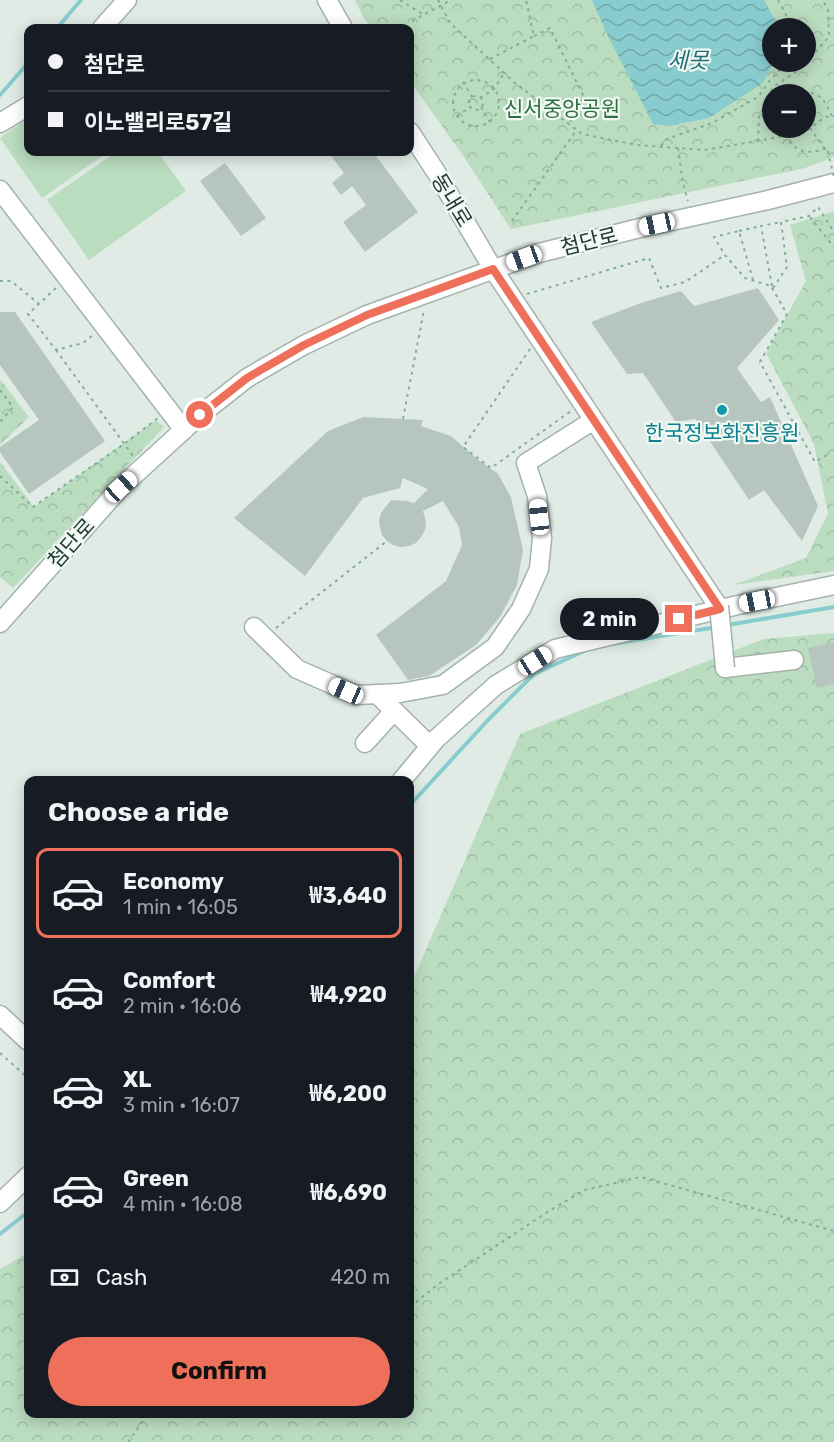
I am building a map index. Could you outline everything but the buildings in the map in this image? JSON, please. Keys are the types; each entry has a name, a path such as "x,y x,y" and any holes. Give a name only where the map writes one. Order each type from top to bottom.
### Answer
{"street":[{"path":"106,24 127,0"},
{"path":"327,0 341,24"},
{"path":"0,123 24,108"},
{"name":"동내로","path":"414,138 493,269 720,608"},
{"name":"첨단로","path":"4,612 121,487 183,430 247,378 295,351 367,315 539,253 834,183"},
{"path":"0,190 183,430"},
{"path":"259,632 297,669 356,695 400,693 442,685 495,647 521,609 539,569 542,538 537,496 526,464 594,420"},
{"path":"405,776 436,739 496,685 555,649 720,608 834,585"},
{"path":"720,608 724,668 794,660"},
{"path":"377,694 430,746"},
{"path":"364,743 394,711"},
{"path":"0,1015 24,1037"},
{"path":"0,1203 24,1180"}],"path":[{"path":"400,0 424,15"},
{"path":"438,0 450,23 515,83 582,134 637,145 704,150 773,138"},
{"path":"412,21 451,0"},
{"path":"526,0 534,36"},
{"path":"778,0 788,18"},
{"path":"758,141 759,117 773,87 800,70 829,37 828,11 823,0"},
{"path":"489,59 550,28 584,97 569,124"},
{"path":"661,146 667,139 712,123 758,97 778,72"},
{"path":"480,98 494,89 504,73"},
{"path":"473,80 489,84 494,89 499,103 495,117 483,125 469,125 462,122 454,109 453,101 460,87 473,80"},
{"path":"463,82 472,97 471,107"},
{"path":"816,94 825,101 833,116 825,117 816,124"},
{"path":"472,97 476,96 483,101 481,107 490,122"},
{"path":"457,116 471,107"},
{"path":"471,107 477,109 481,107"},
{"path":"512,221 577,130"},
{"path":"816,136 825,149 827,148 834,177"},
{"path":"786,138 798,150 816,152 825,149"},
{"path":"678,148 683,183 693,216"},
{"path":"773,289 771,286 745,278 725,255 714,237 809,216 818,207 834,232"},
{"path":"809,216 834,247"},
{"path":"773,289 787,267 781,222 784,221"},
{"path":"761,226 773,289 787,314 760,362 815,462 827,455"},
{"path":"739,231 753,280"},
{"path":"513,298 649,258 661,288 685,282 725,255"},
{"path":"67,278 28,314 142,468"},
{"path":"0,281 11,280 39,304"},
{"path":"403,419 427,293"},
{"path":"56,350 83,343 104,327"},
{"path":"538,337 463,447 491,468 582,402"},
{"path":"0,390 13,407 0,422"},
{"path":"0,476 33,507 124,444 161,415"},
{"path":"259,632 387,541"},
{"path":"0,1053 24,1074"},
{"path":"414,1304 437,1285 585,1190 641,1177 834,1231"},
{"path":"128,1442 145,1418"}],"green space":[{"name":"신서중앙공원","path":"355,0 834,0 834,157 805,168 511,229 414,87 414,24 368,24"},
{"path":"24,121 24,156 102,156 42,198 0,138"},
{"path":"110,156 161,156 186,191 89,260 47,200"},
{"path":"834,211 834,571 733,585 806,558 828,513 814,444 766,353 806,281 790,225"},
{"path":"0,379 29,417 0,445"},
{"path":"156,420 164,427 13,588 0,577 0,462 34,507"},
{"path":"834,633 834,1442 0,1442 0,1269 24,1255 24,1418 414,1418 414,977 520,734 764,639"}],"water":[{"name":"세못","path":"592,0 764,0 774,18 762,18 762,72 769,72 763,83 709,118 668,126 653,124"}],"waterway":[{"path":"60,24 81,0"},
{"path":"0,95 24,68"},
{"path":"727,625 834,607"},
{"path":"612,644 717,627"},
{"path":"414,801 534,674 584,651"},
{"path":"0,1234 24,1215"}],"place":[{"name":"한국정보화진흥원","path":"722,410"}],"route":[{"path":"200,415 247,378 304,345 367,315 493,269 720,609 679,619"}]}
